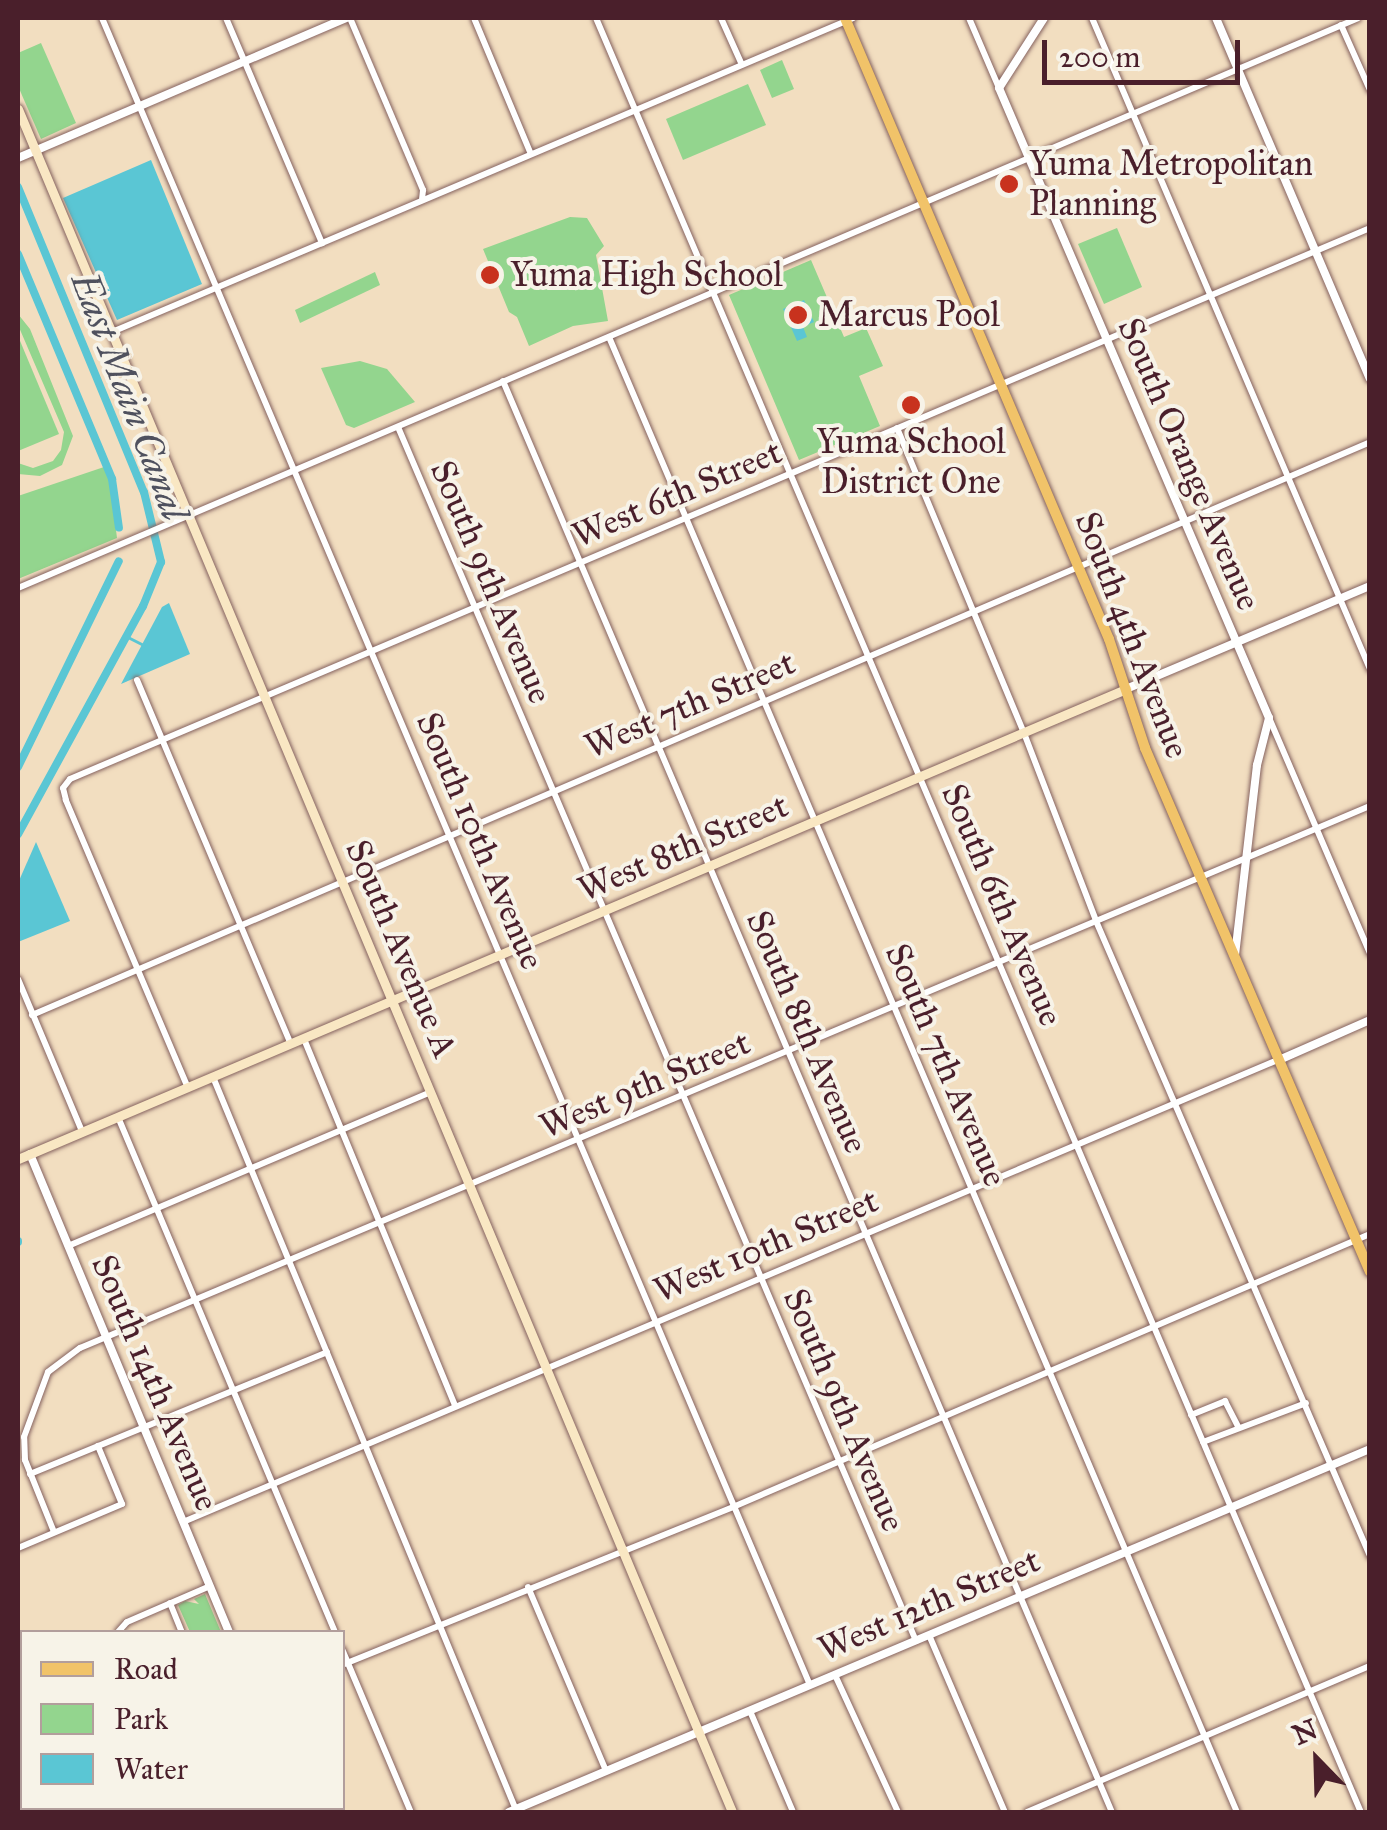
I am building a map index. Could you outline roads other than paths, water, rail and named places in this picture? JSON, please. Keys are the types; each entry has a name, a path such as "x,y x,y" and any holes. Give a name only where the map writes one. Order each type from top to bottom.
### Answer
{"main road":[{"name":"South 4th Avenue","path":"848,18 1078,566 1145,748 1370,1272"},
{"name":"South Avenue A","path":"18,109 732,1812"},
{"name":"West 8th Street","path":"18,1160 1126,689"}],"street":[{"name":"South 10th Avenue","path":"102,18 810,1686"},
{"path":"226,18 322,243"},
{"path":"18,158 349,18 424,190 422,200"},
{"path":"474,18 531,154"},
{"name":"South 6th Avenue","path":"596,18 1361,1812"},
{"path":"722,18 742,65"},
{"path":"112,332 848,18"},
{"path":"968,18 999,88"},
{"path":"999,88 1044,18"},
{"path":"1092,18 1370,669"},
{"path":"1216,18 1370,379"},
{"path":"18,588 1358,18"},
{"path":"1341,25 1370,90"},
{"name":"South Orange Avenue","path":"999,88 1269,718"},
{"name":"West 6th Street","path":"136,968 63,788 70,779 1370,228"},
{"name":"South 7th Avenue","path":"610,337 1237,1812"},
{"name":"South 8th Avenue","path":"504,381 1112,1812"},
{"name":"South 9th Avenue","path":"398,426 916,1641"},
{"path":"897,428 1024,733 1096,922 1370,1556"},
{"name":"West 7th Street","path":"32,1014 1370,442"},
{"name":"West 8th Street","path":"1126,689 1370,586"},
{"path":"137,680 291,1044"},
{"path":"1269,718 1370,953"},
{"path":"1235,954 1257,765 1269,718"},
{"name":"West 9th Street","path":"30,1474 24,1437 40,1388 53,1367 106,1336 1370,806"},
{"path":"136,968 188,1088"},
{"path":"18,980 82,1132"},
{"name":"West 10th Street","path":"183,1522 1370,1020"},
{"path":"304,1039 456,1406"},
{"path":"213,1078 513,1811"},
{"path":"68,1246 431,1092"},
{"path":"118,1117 335,1630"},
{"name":"South 14th Avenue","path":"30,1154 228,1630"},
{"path":"411,1812 345,1664 734,1506 1370,1234"},
{"path":"54,1532 30,1474 327,1352"},
{"path":"1192,1415 1225,1402 1238,1426"},
{"path":"1203,1442 1306,1403"},
{"path":"18,1548 122,1504 98,1446"},
{"name":"West 12th Street","path":"513,1811 1370,1449"},
{"path":"120,1630 127,1622 210,1586"},
{"path":"528,1587 606,1772"},
{"path":"170,1603 181,1630"},
{"path":"929,1635 1005,1812"},
{"path":"1027,1812 1370,1666"},
{"path":"836,1675 898,1812"},
{"path":"750,1711 793,1812"}],"water":[{"path":"151,160 202,284 117,320 63,198"},
{"name":"Marcus Pool","path":"804,300 814,322 803,327 807,337 797,341 783,309"},
{"path":"169,603 190,654 121,684 162,607"},
{"path":"36,842 70,921 18,942 18,883"}],"waterway":[{"name":"East Main Canal","path":"18,187 144,492 161,562 143,606 18,834"},
{"path":"18,254 112,479 119,528"},
{"path":"18,767 119,561"},
{"path":"126,636 144,645"}],"place":[{"name":"Yuma Metropolitan Planning","path":"1009,184"},
{"name":"Yuma High School","path":"490,275"},
{"name":"Marcus Pool","path":"798,315"},
{"name":"Yuma School District One","path":"911,405"}]}
